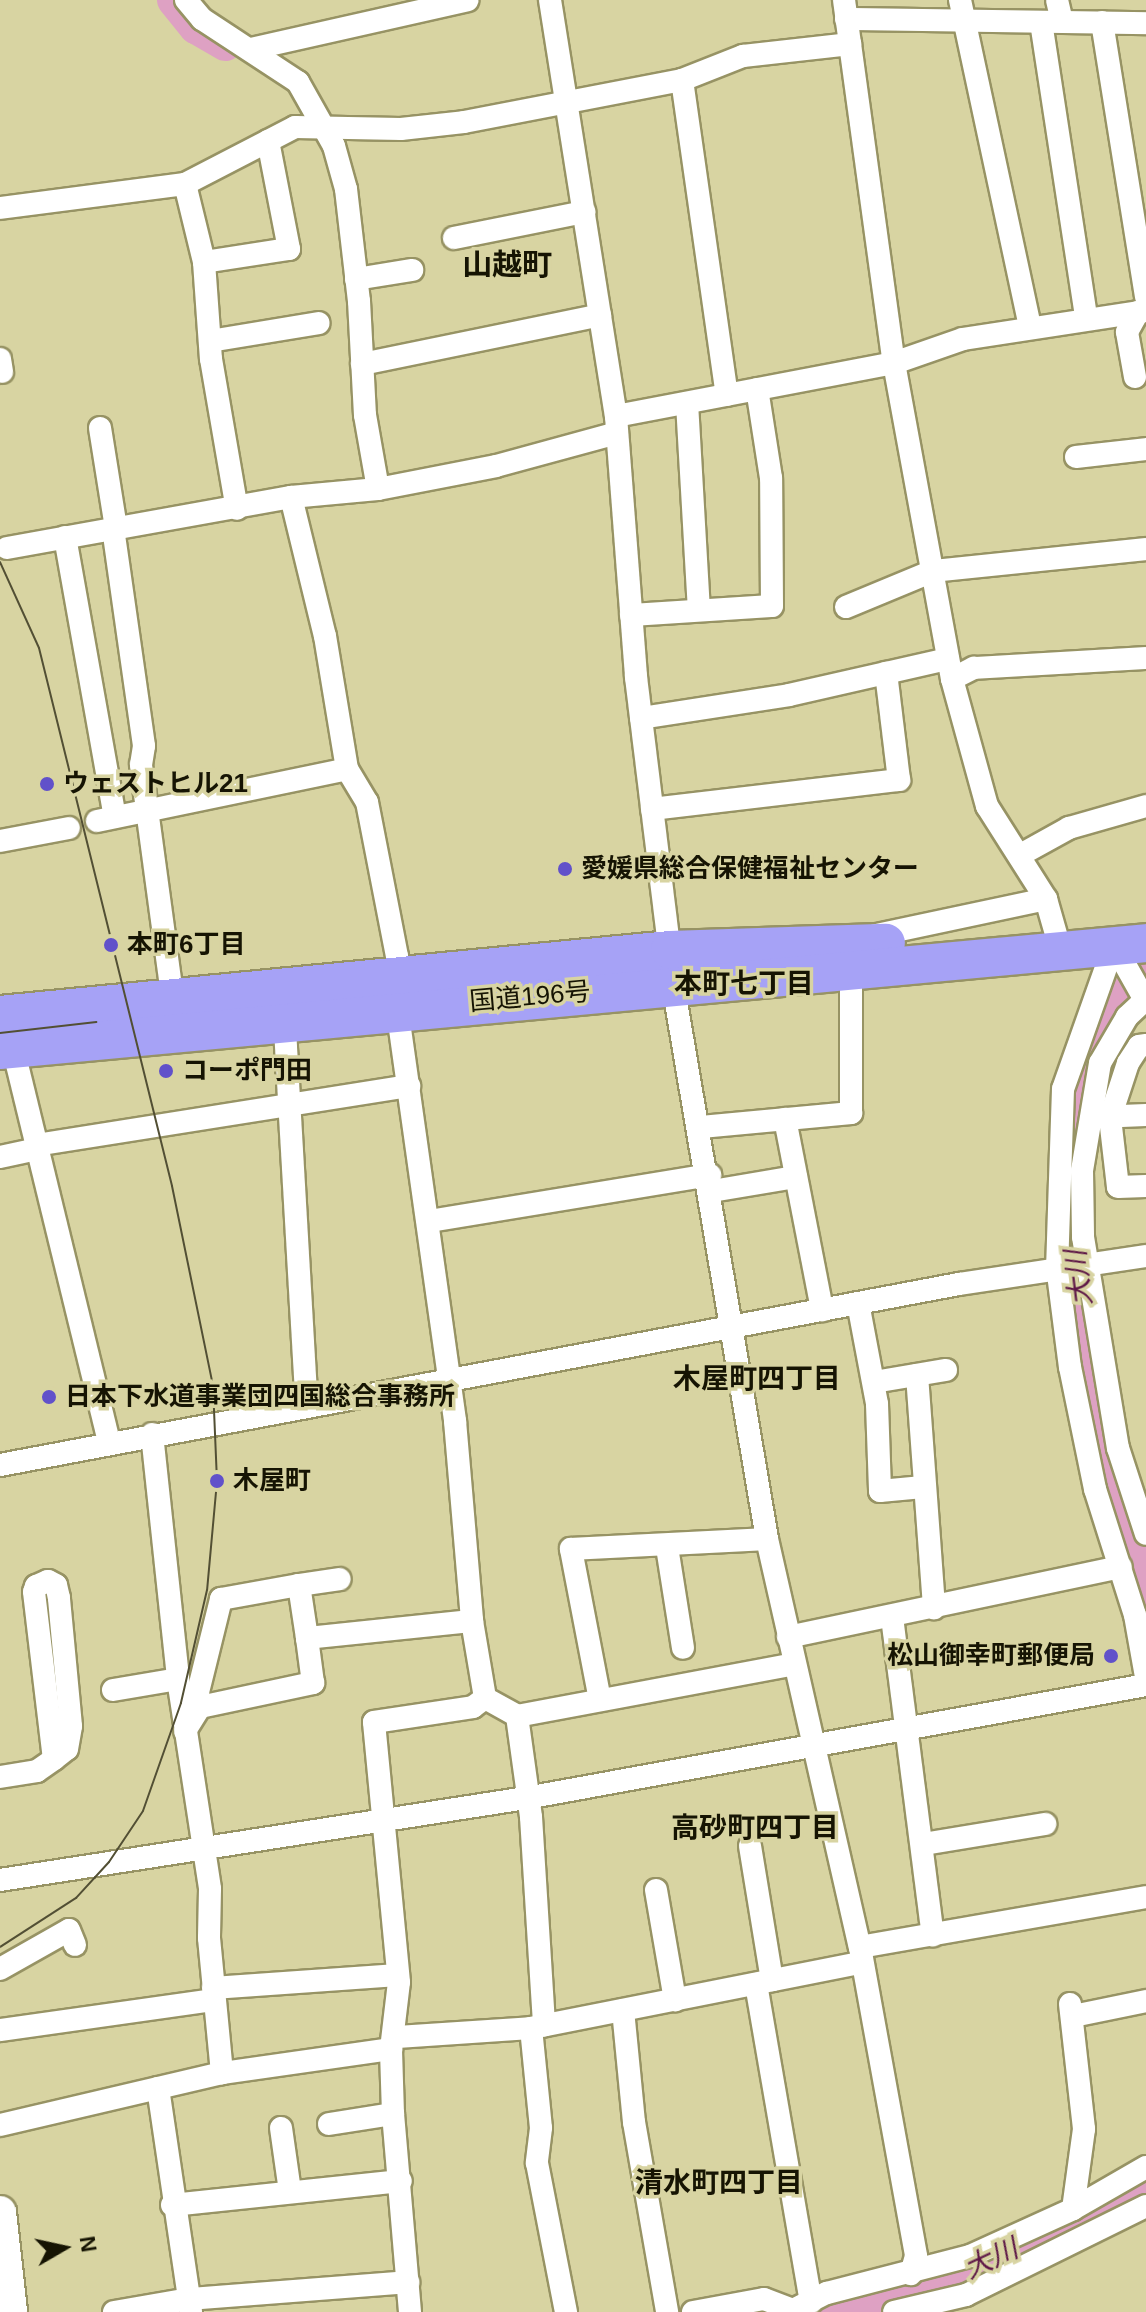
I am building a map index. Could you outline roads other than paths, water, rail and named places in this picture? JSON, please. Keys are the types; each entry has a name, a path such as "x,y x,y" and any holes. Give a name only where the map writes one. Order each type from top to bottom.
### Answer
{"highway":[{"name":"国道196号","path":"4,1038 283,1003 849,954 1060,948 1137,976"},
{"name":"国道196号","path":"4,1038 172,995 283,1003"}],"main road":[{"path":"0,2212 11,2312"}],"street":[{"path":"186,0 193,11 298,82 341,166 378,489"},
{"path":"251,49 468,0"},
{"path":"550,0 616,425 641,718 672,967 711,1183 767,1539 860,1955 916,2256 911,2274"},
{"path":"960,0 1030,327"},
{"path":"1118,0 1132,26 1143,306 1127,332 1135,377"},
{"path":"1060,948 1046,899 1022,854 987,806 950,669 894,363 845,9 966,24 1053,14 1132,26"},
{"path":"1053,14 1086,317"},
{"path":"0,208 185,184 295,127 320,124 401,129 567,104 682,80 743,56 850,44"},
{"path":"682,80 727,395"},
{"path":"204,262 289,249 268,141"},
{"path":"185,184 204,262 210,341 237,509"},
{"path":"454,238 584,212"},
{"path":"356,279 412,270"},
{"path":"7,548 291,497 378,489 496,466 687,403 894,363 963,339 1143,306"},
{"path":"362,364 600,315"},
{"path":"210,341 319,323"},
{"path":"631,615 772,606 771,478 757,389"},
{"path":"687,403 699,610"},
{"path":"100,428 144,746 147,810 172,995"},
{"path":"1076,457 1146,449"},
{"path":"291,497 325,636 347,769 367,802 399,992 409,1086 451,1380 472,1621 485,1698"},
{"path":"65,537 106,819 347,769"},
{"path":"846,607 933,571 1146,549"},
{"path":"641,718 789,695 886,673 1146,658"},
{"path":"652,809 899,780 886,673"},
{"path":"1022,854 1069,828 1146,806"},
{"path":"0,841 69,828"},
{"path":"701,1127 851,1113 849,954 1046,899"},
{"path":"1074,1115 1137,976"},
{"path":"1137,976 1103,989 1069,1065 1074,1115 1072,1265 1077,1406 1095,1489 1121,1567 1146,1677"},
{"path":"283,1003 307,1406"},
{"path":"4,1038 36,1147 109,1442"},
{"path":"1146,1045 1139,1046 1128,1063 1110,1118 1118,1187 1146,1186"},
{"path":"0,1157 36,1147 291,1102 409,1086"},
{"path":"1074,1115 1110,1118 1146,1115"},
{"path":"785,1119 822,1310"},
{"path":"429,1221 711,1183 796,1177"},
{"path":"0,1465 858,1303 1072,1265 1146,1256"},
{"path":"1072,1265 1118,1448 1146,1534"},
{"path":"858,1303 874,1382 880,1491 923,1487"},
{"path":"874,1382 946,1370"},
{"path":"917,1375 934,1608"},
{"path":"152,1434 178,1679 204,1848 213,1994 222,2073"},
{"path":"600,1700 571,1549 667,1547 767,1539"},
{"path":"667,1547 683,1648"},
{"path":"788,1637 1121,1567"},
{"path":"185,1731 200,1707 198,1692 221,1599 340,1579"},
{"path":"0,1777 37,1771 54,1759 67,1749 71,1726 59,1598 56,1585 48,1581 34,1592 54,1759"},
{"path":"200,1707 313,1683 299,1585"},
{"path":"892,1617 910,1728 933,1935"},
{"path":"307,1638 472,1621"},
{"path":"485,1698 517,1716 794,1664"},
{"path":"113,1690 178,1679"},
{"path":"0,1880 526,1798 1146,1685"},
{"path":"410,2312 393,2114 398,1975 374,1722 473,1707 485,1698"},
{"path":"517,1716 526,1798 537,2027 541,2128 537,2163 566,2312"},
{"path":"923,1844 1045,1824"},
{"path":"750,1846 798,2308"},
{"path":"656,1890 675,2000"},
{"path":"0,2125 222,2073 394,2043 537,2027 675,2000 764,1982 933,1935 1146,1897"},
{"path":"0,1969 69,1930 75,1945"},
{"path":"0,2030 213,1994 398,1975"},
{"path":"1073,2209 1084,2129 1072,2010 1146,2001"},
{"path":"623,2010 634,2122 667,2312"},
{"path":"158,2088 172,2205 190,2306"},
{"path":"329,2124 393,2114"},
{"path":"281,2128 290,2191"},
{"path":"693,2312 764,2299 798,2308 827,2293 911,2274 970,2256 1073,2209 1146,2167"},
{"path":"172,2205 401,2181"},
{"path":"896,2312 966,2295 1146,2206"},
{"path":"114,2312 408,2282"}],"waterway":[{"path":"174,0 196,27 225,44"},
{"name":"大川","path":"1146,976 1120,999 1087,1063 1078,1104 1074,1242 1095,1410 1146,1592"},
{"name":"大川","path":"828,2312 962,2273 1146,2183"}],"tram line":[{"path":"0,562 39,648 172,1186 213,1386 217,1481 207,1590 181,1703 143,1811 109,1862 76,1898 0,1947"},
{"path":"0,1033 96,1022"}],"place":[{"name":"ウェストヒル21","path":"47,784"},
{"name":"愛媛県総合保健福祉センター","path":"565,869"},
{"name":"本町6丁目","path":"111,945"},
{"name":"コーポ門田","path":"166,1071"},
{"name":"日本下水道事業団四国総合事務所","path":"49,1397"},
{"name":"木屋町","path":"217,1481"},
{"name":"松山御幸町郵便局","path":"1111,1656"}],"district":[{"name":"山越町","path":"507,265"},
{"name":"本町七丁目","path":"744,984"},
{"name":"木屋町四丁目","path":"757,1379"},
{"name":"高砂町四丁目","path":"755,1828"},
{"name":"清水町四丁目","path":"719,2183"}]}
